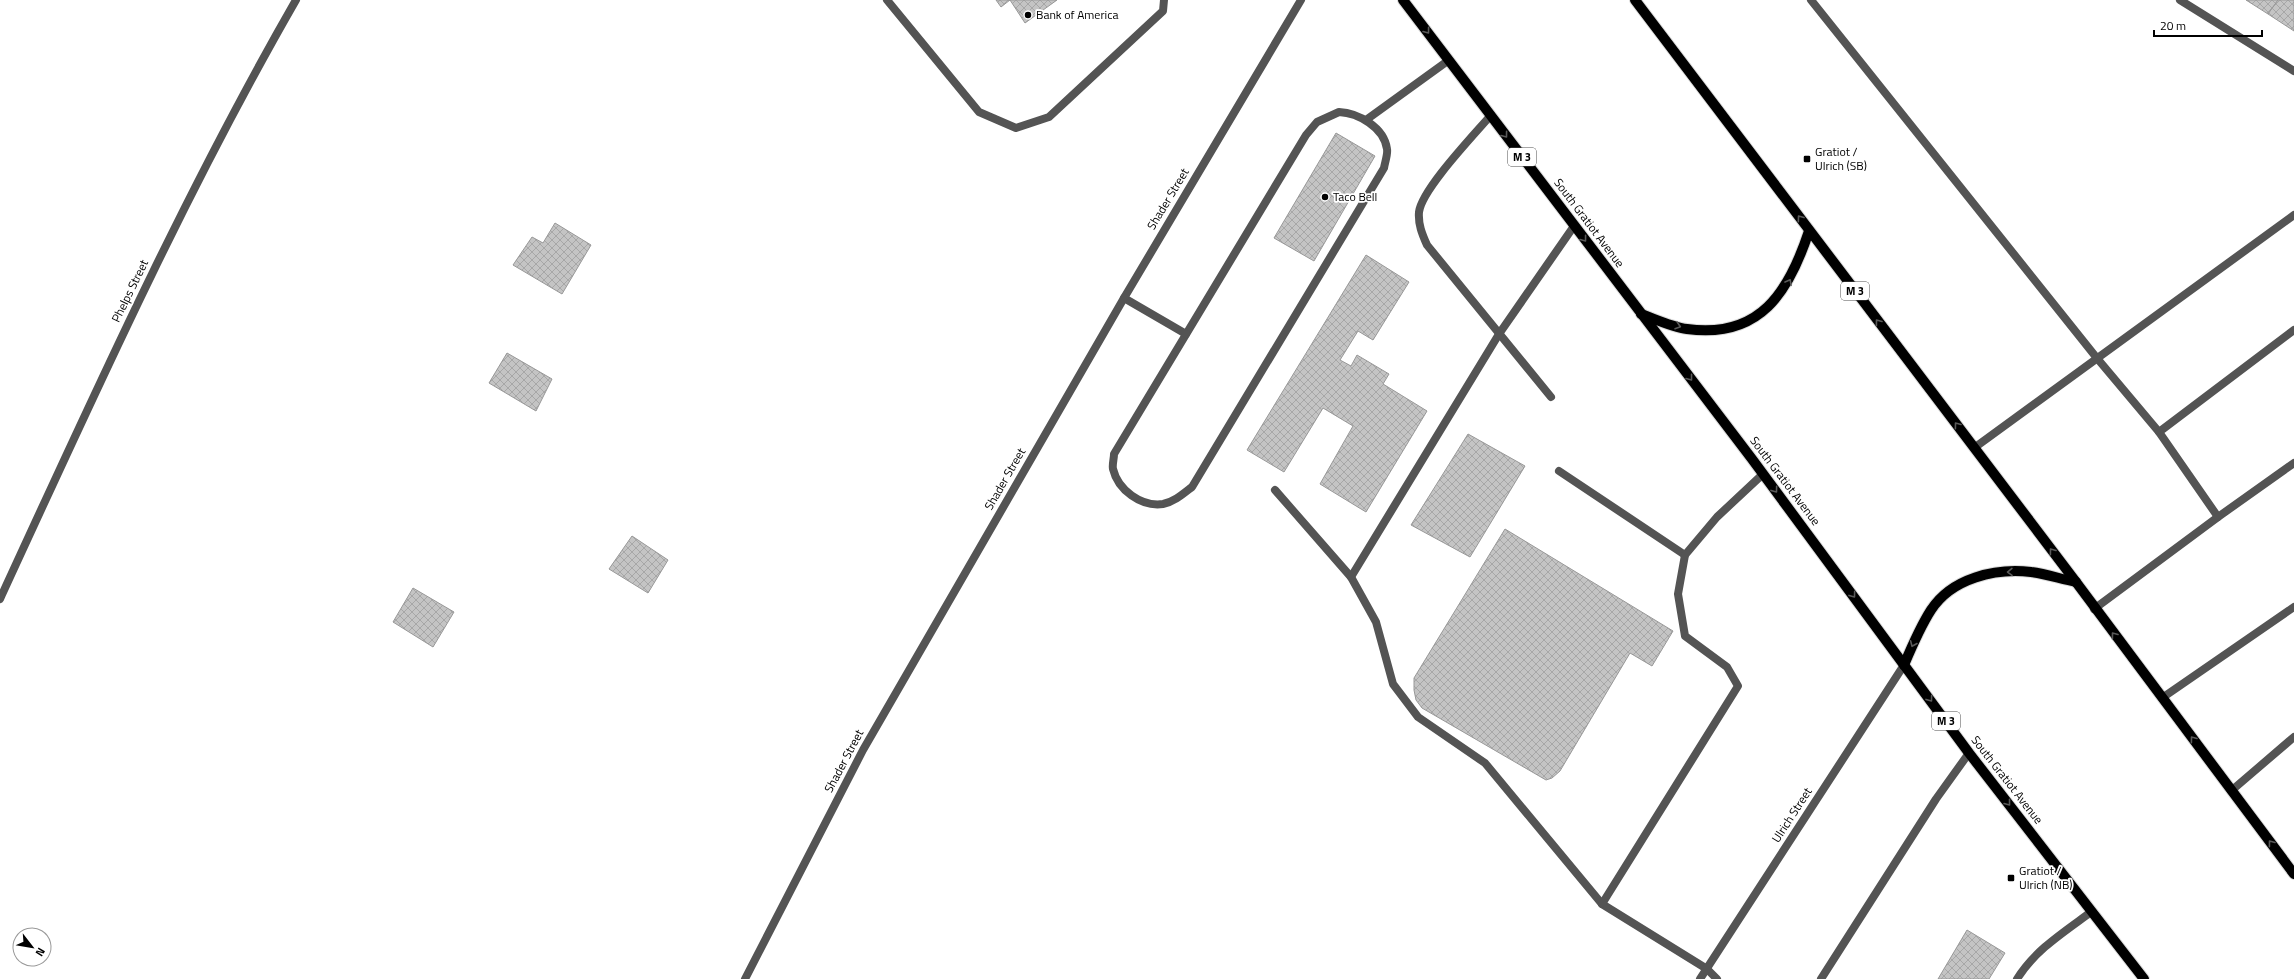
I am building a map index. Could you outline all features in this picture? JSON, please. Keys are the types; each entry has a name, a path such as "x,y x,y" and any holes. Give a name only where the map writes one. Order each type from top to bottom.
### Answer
{"main road":[{"name":"South Gratiot Avenue","path":"1403,0 1764,474 1969,753 2144,979"},
{"name":"M 3","path":"1635,0 2076,582 2294,874"},
{"path":"1641,314 1686,329 1716,330 1742,325 1768,309 1787,286 1800,261 1809,231"},
{"path":"1904,665 1918,633 1932,609 1953,588 1974,577 2004,572 2032,572 2076,582"}],"street":[{"name":"Phelps Street","path":"0,599 104,373 171,235 253,75 296,0"},
{"path":"887,0 979,112 1016,128 1049,117 1163,11 1164,0"},
{"name":"Shader Street","path":"745,979 863,750 1124,298 1301,0"},
{"path":"1811,0 2096,357 2159,432 2218,517"},
{"path":"2180,0 2294,71"},
{"path":"1366,120 1449,60"},
{"path":"1339,112 1352,112 1366,120 1383,137 1388,150 1384,168 1192,487 1178,499 1163,504 1146,504 1129,493 1118,482 1112,468 1114,454 1186,334 1302,142 1317,122 1339,112"},
{"path":"1491,115 1427,193 1419,211 1420,227 1427,245 1498,334 1551,397"},
{"path":"1974,448 2096,357 2294,215"},
{"path":"1351,577 1498,334 1574,226"},
{"path":"1124,298 1186,334"},
{"path":"2159,432 2294,330"},
{"path":"2094,608 2294,463"},
{"path":"1559,471 1685,555"},
{"path":"1602,904 1738,686 1727,667 1685,636 1678,594 1685,555 1717,517 1764,474"},
{"path":"1275,490 1351,577 1376,622 1393,684 1418,717 1485,763 1602,904 1707,969 1717,979"},
{"path":"2162,698 2294,607"},
{"name":"Ulrich Street","path":"1700,979 1904,665"},
{"path":"2231,791 2294,737"},
{"path":"1821,979 1936,799 1969,753"},
{"path":"2017,979 2026,964 2046,945 2091,912"}],"building":[{"path":"996,0 1010,0 1001,7"},
{"name":"Bank of America","path":"1010,0 1057,0 1025,23"},
{"path":"2246,0 2278,0 2268,14"},
{"path":"2278,0 2294,0 2294,31 2268,14"},
{"name":"Taco Bell","path":"1336,133 1375,156 1314,261 1274,238"},
{"path":"555,223 591,245 562,294 513,265 532,237 543,243"},
{"path":"1366,255 1409,282 1373,340 1358,331 1340,360 1351,366 1357,355 1389,374 1383,384 1427,411 1366,512 1320,484 1353,426 1323,408 1284,472 1247,450"},
{"path":"507,353 552,379 536,411 489,383"},
{"path":"1468,434 1525,466 1470,557 1411,525"},
{"path":"1505,529 1673,631 1652,666 1630,653 1560,771 1552,778 1546,780 1422,708 1416,700 1414,690 1414,678"},
{"path":"632,536 668,560 648,593 609,569"},
{"path":"413,588 454,612 433,647 393,622"},
{"path":"1967,930 2005,953 1989,979 1938,979"}],"place":[{"name":"Bank of America","path":"1028,15"},
{"name":"Gratiot / Ulrich (SB)","path":"1807,159"},
{"name":"Taco Bell","path":"1325,197"},
{"name":"Gratiot / Ulrich (NB)","path":"2011,878"}]}
